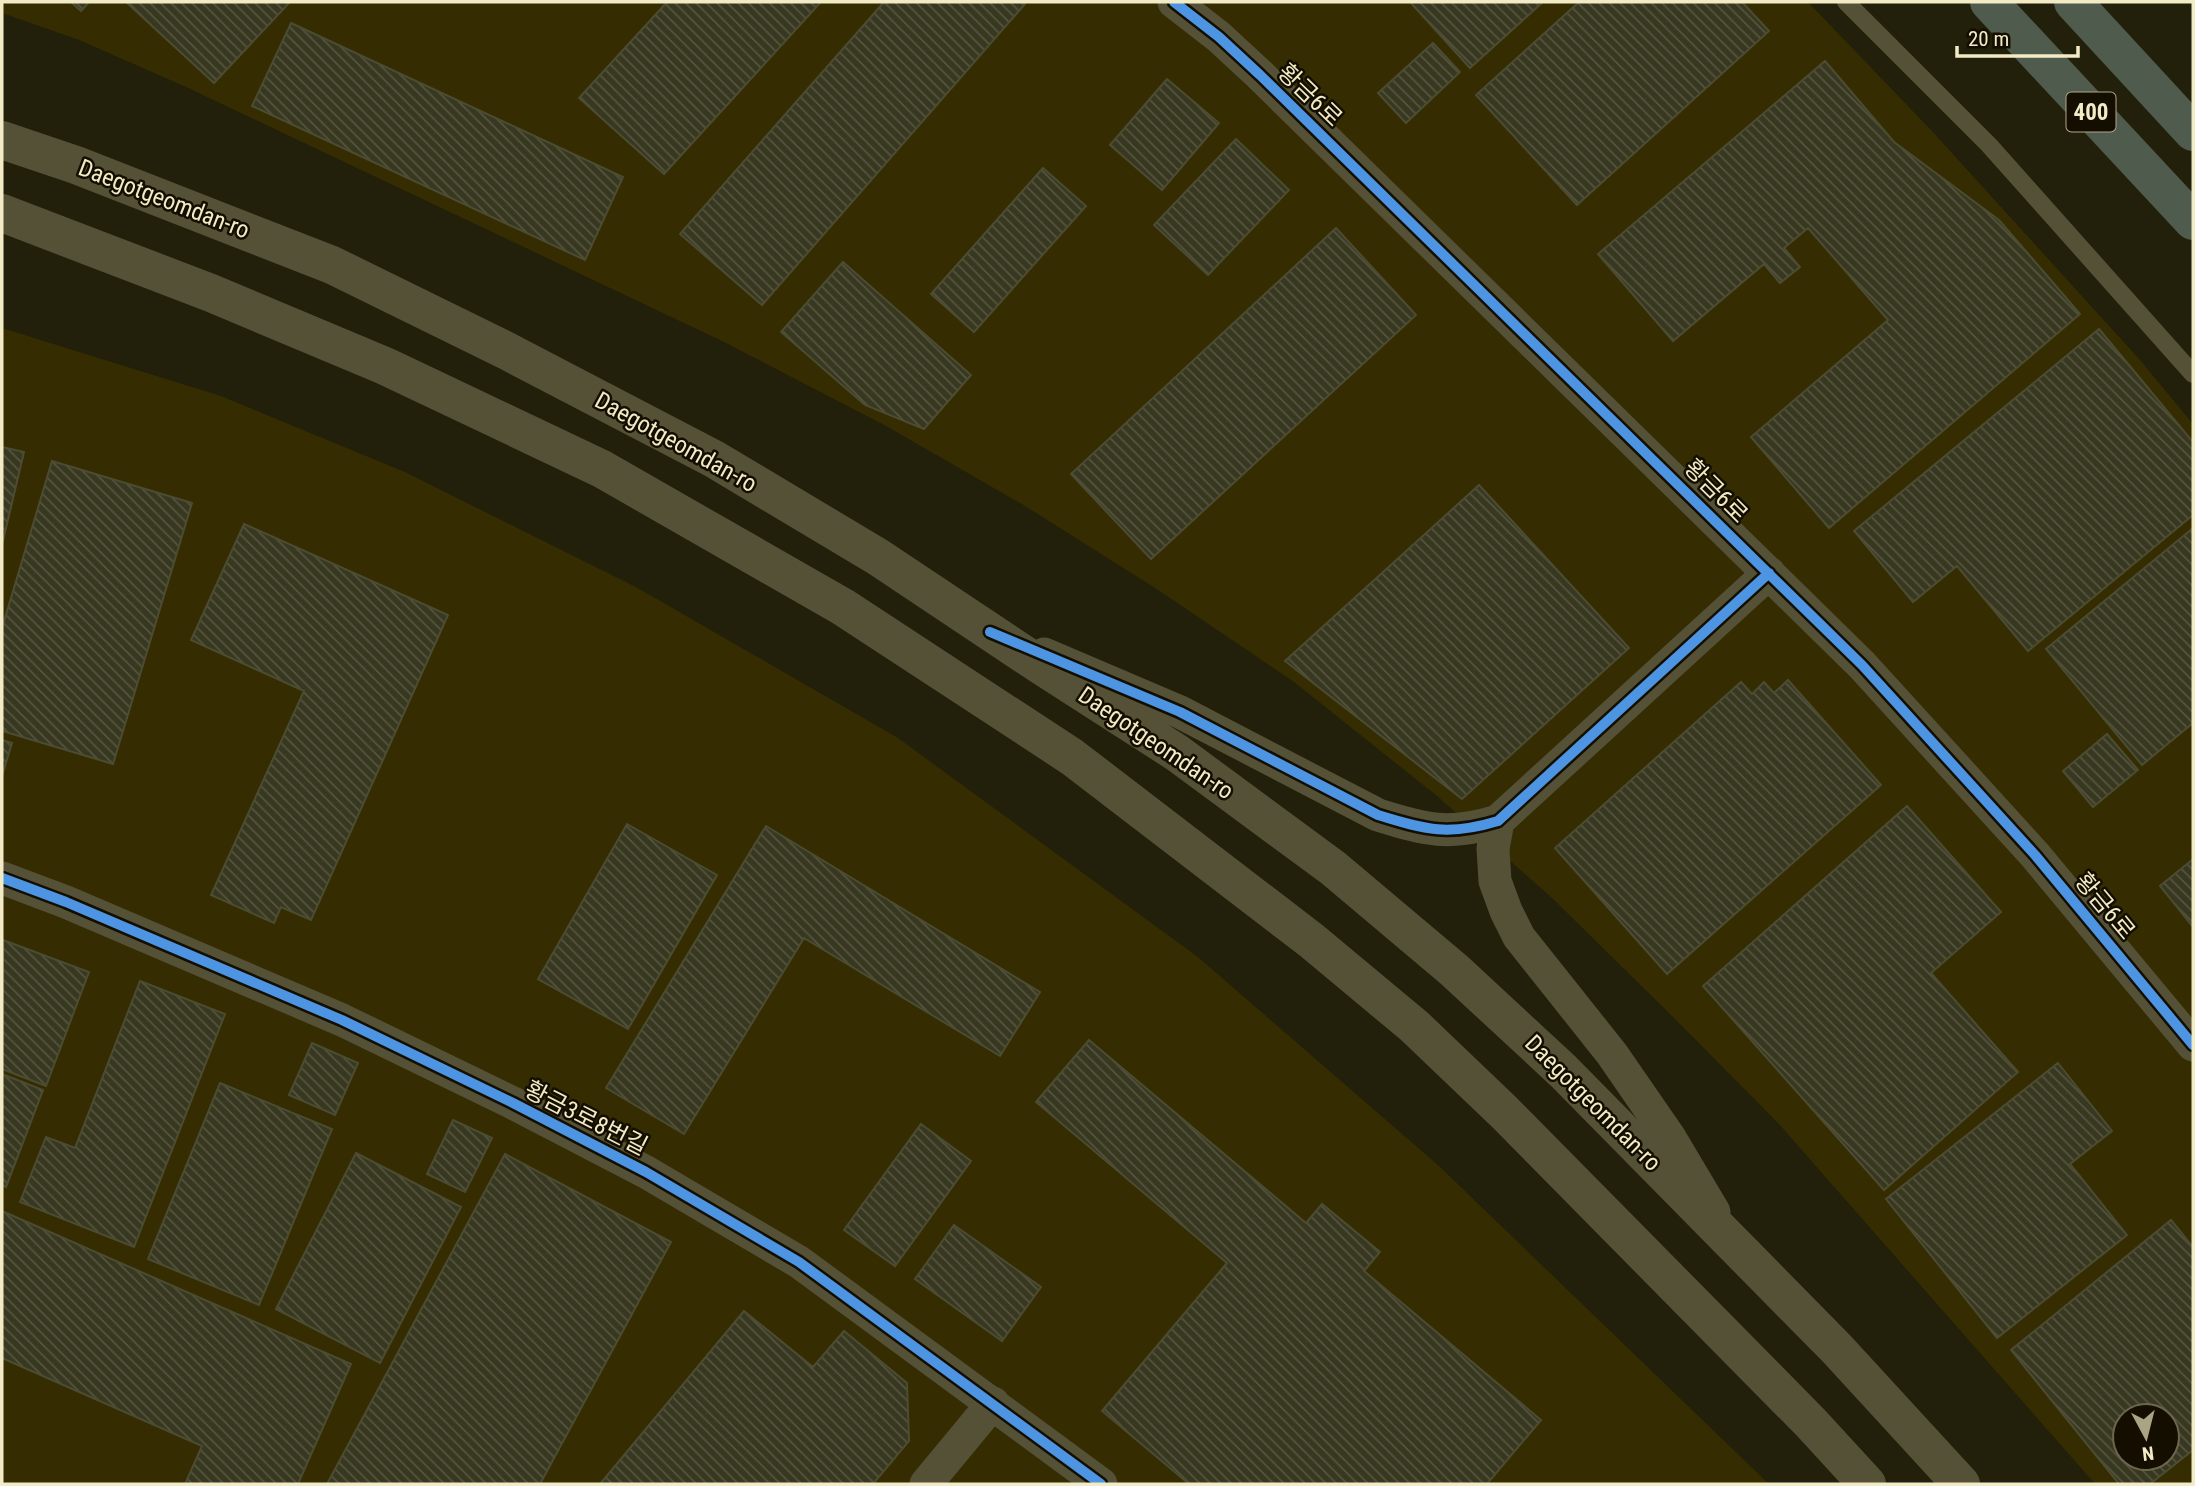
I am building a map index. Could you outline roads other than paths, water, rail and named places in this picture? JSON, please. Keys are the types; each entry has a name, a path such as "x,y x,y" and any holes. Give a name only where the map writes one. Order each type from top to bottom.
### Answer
{"highway":[{"name":"400","path":"1989,2 2193,221"},
{"name":"400","path":"2073,2 2193,132"}],"main road":[{"name":"Daegotgeomdan-ro","path":"2,139 76,165 332,265 507,351 714,459 878,557 1177,753 1333,867 1454,970 1563,1070 1837,1349 1961,1484"},
{"path":"2,214 211,293 373,361 602,470 843,607 1072,757 1312,941 1413,1026 1504,1112 1811,1423 1867,1484"}],"street":[{"name":"황금6로","path":"1174,2 1219,37 1260,75 1862,665 2035,855 2193,1045"},
{"path":"990,632 1180,712 1378,815 1412,826 1441,831 1470,830 1499,821 1769,573"},
{"path":"1499,821 1493,849 1495,881 1519,937 1628,1076 1670,1138 1733,1244"},
{"name":"황금3로8번길","path":"2,878 66,902 342,1020 513,1103 646,1172 799,1262 1101,1484"},
{"path":"926,1484 993,1403"}],"lane":[{"path":"1846,2 1989,145 2193,374"}]}
